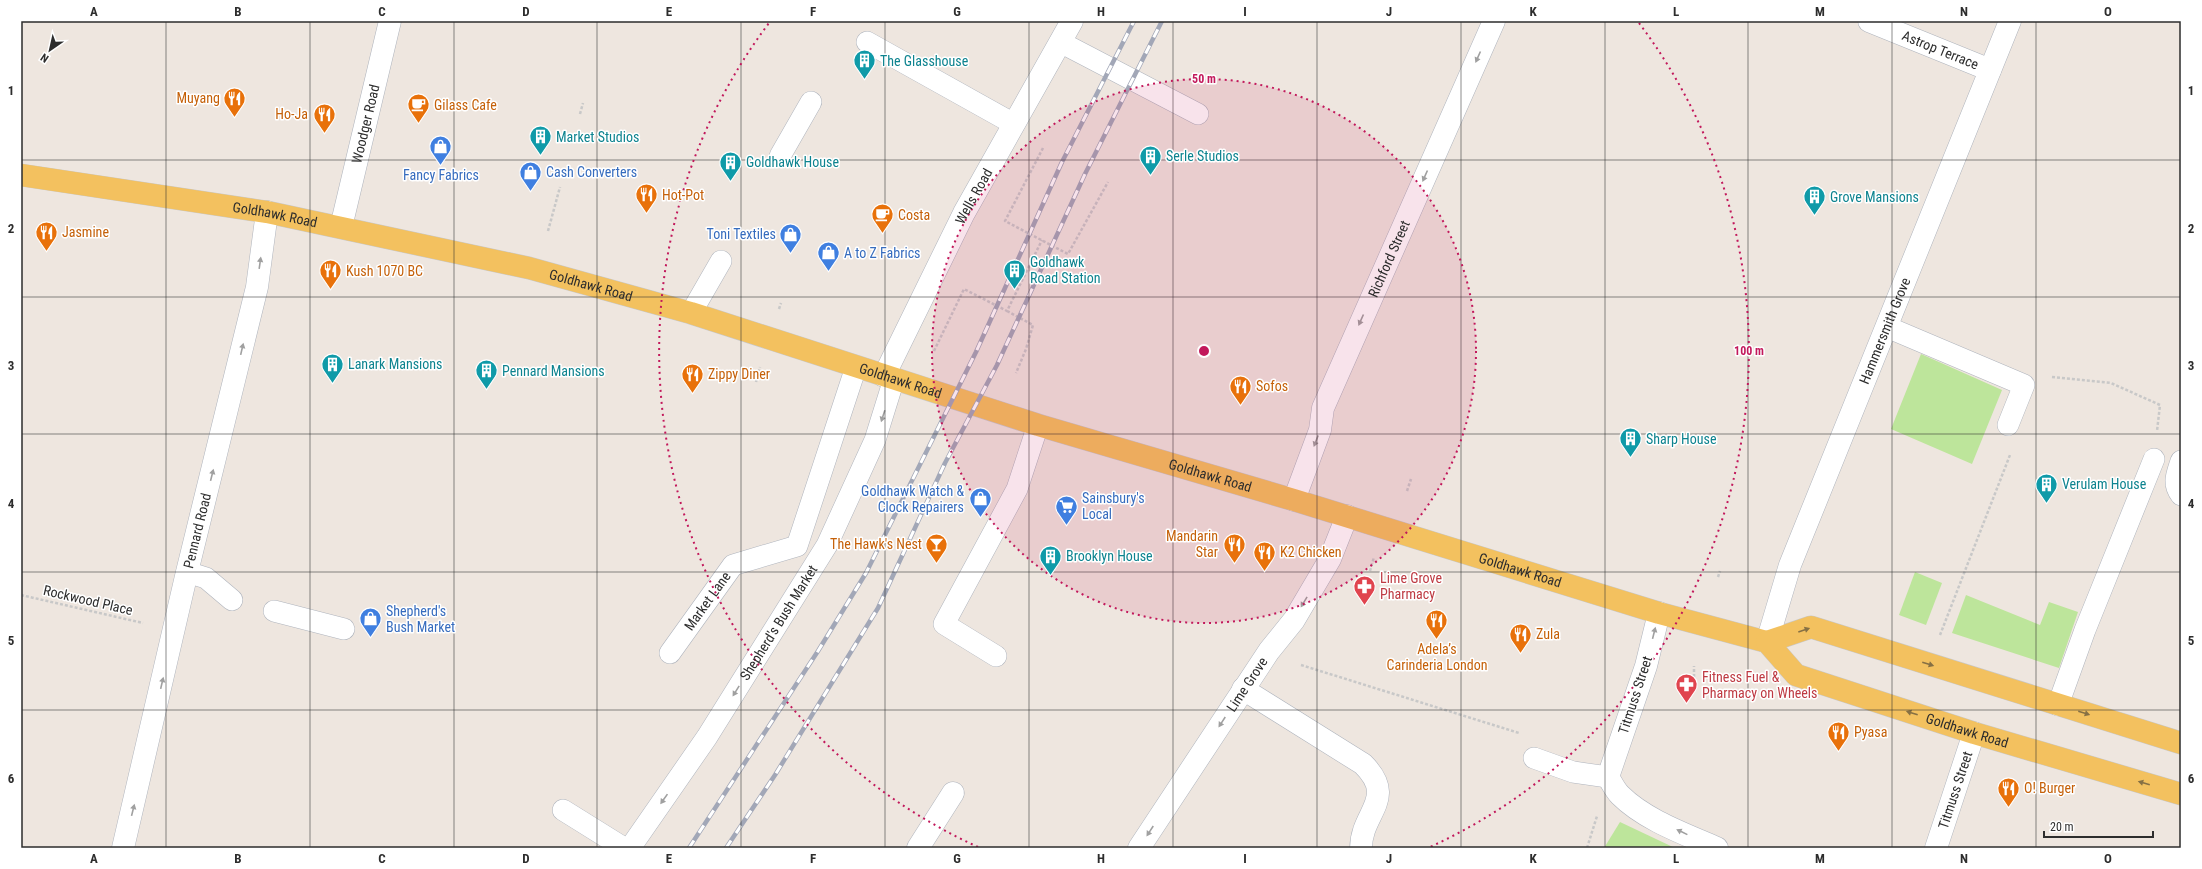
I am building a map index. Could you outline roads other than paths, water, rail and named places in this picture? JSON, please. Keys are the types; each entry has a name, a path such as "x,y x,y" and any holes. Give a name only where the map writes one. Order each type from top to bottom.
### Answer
{"main road":[{"name":"Goldhawk Road","path":"21,175 267,212 341,227 529,268 691,313 1038,425 1347,516 1659,613 1767,642 1796,676 1974,732 2181,794"},
{"path":"1767,642 1811,627 2181,743"}],"street":[{"name":"Woodger Road","path":"341,227 390,21"},
{"name":"Wells Road","path":"889,377 964,213 1072,21"},
{"name":"Richford Street","path":"1294,500 1320,430 1323,408 1494,21"},
{"name":"Astrop Terrace","path":"1869,21 1990,70"},
{"name":"Hammersmith Grove","path":"1767,642 1790,565 2010,21"},
{"name":"Pennard Road","path":"123,848 187,572 257,287 267,212"},
{"name":"Lime Grove","path":"1139,848 1243,689 1269,651 1294,620 1325,568 1347,516"},
{"name":"Titmuss Street","path":"1608,777 1646,666 1659,613"},
{"path":"1243,689 1363,764 1373,774 1379,790 1376,804 1361,837 1361,848"},
{"name":"Titmuss Street","path":"1936,848 1974,732"},
{"path":"1608,777 1619,794 1632,805 1685,834 1717,848"},
{"path":"918,848 953,793"}],"lane":[{"path":"867,42 1014,124"},
{"path":"1060,42 1198,114"},
{"path":"780,156 811,102"},
{"path":"691,313 721,261"},
{"path":"1887,327 2024,385 2008,425"},
{"name":"Market Lane","path":"670,653 733,565 797,546 856,367"},
{"name":"Shepherd's Bush Market","path":"630,848 708,738 827,545 875,440 889,377"},
{"path":"996,656 944,624 1017,489 1038,425"},
{"path":"2058,705 2085,630 2154,459"},
{"path":"2181,461 2176,476 2175,488 2181,495"},
{"path":"187,572 206,578 232,600"},
{"path":"274,611 344,629"},
{"path":"1534,758 1573,772 1608,777"},
{"path":"563,810 624,848"}],"railway":[{"path":"689,848 818,651 866,573 976,352 1062,162 1134,21"},
{"path":"726,848 775,775 878,608 945,463 997,365 1085,174 1162,21"}],"place":[{"name":"The Glasshouse","path":"865,80"},
{"name":"Muyang","path":"235,118"},
{"name":"Gilass Cafe","path":"418,124"},
{"name":"Ho-Ja","path":"324,134"},
{"name":"Market Studios","path":"540,156"},
{"name":"Fancy Fabrics","path":"441,166"},
{"name":"Serle Studios","path":"1151,176"},
{"name":"Goldhawk House","path":"730,182"},
{"name":"Cash Converters","path":"531,192"},
{"name":"Hot-Pot","path":"647,214"},
{"name":"Grove Mansions","path":"1814,216"},
{"name":"Costa","path":"882,234"},
{"name":"Jasmine","path":"47,252"},
{"name":"Toni Textiles","path":"791,254"},
{"name":"A to Z Fabrics","path":"828,272"},
{"name":"Kush 1070 BC","path":"331,290"},
{"name":"Goldhawk Road Station","path":"1015,290"},
{"name":"Lanark Mansions","path":"332,384"},
{"name":"Pennard Mansions","path":"486,390"},
{"name":"Zippy Diner","path":"693,394"},
{"name":"Sofos","path":"1241,406"},
{"name":"Sharp House","path":"1630,458"},
{"name":"Verulam House","path":"2046,504"},
{"name":"Goldhawk Watch & Clock Repairers","path":"980,518"},
{"name":"Sainsbury's Local","path":"1067,526"},
{"name":"The Hawk's Nest","path":"937,564"},
{"name":"Mandarin Star","path":"1234,564"},
{"name":"K2 Chicken","path":"1264,572"},
{"name":"Brooklyn House","path":"1051,576"},
{"name":"Lime Grove Pharmacy","path":"1365,606"},
{"name":"Shepherd's Bush Market","path":"370,638"},
{"name":"Adela’s Carinderia London","path":"1437,640"},
{"name":"Zula","path":"1521,654"},
{"name":"Fitness Fuel & Pharmacy on Wheels","path":"1686,704"},
{"name":"Pyasa","path":"1838,752"},
{"name":"O! Burger","path":"2008,808"}]}
